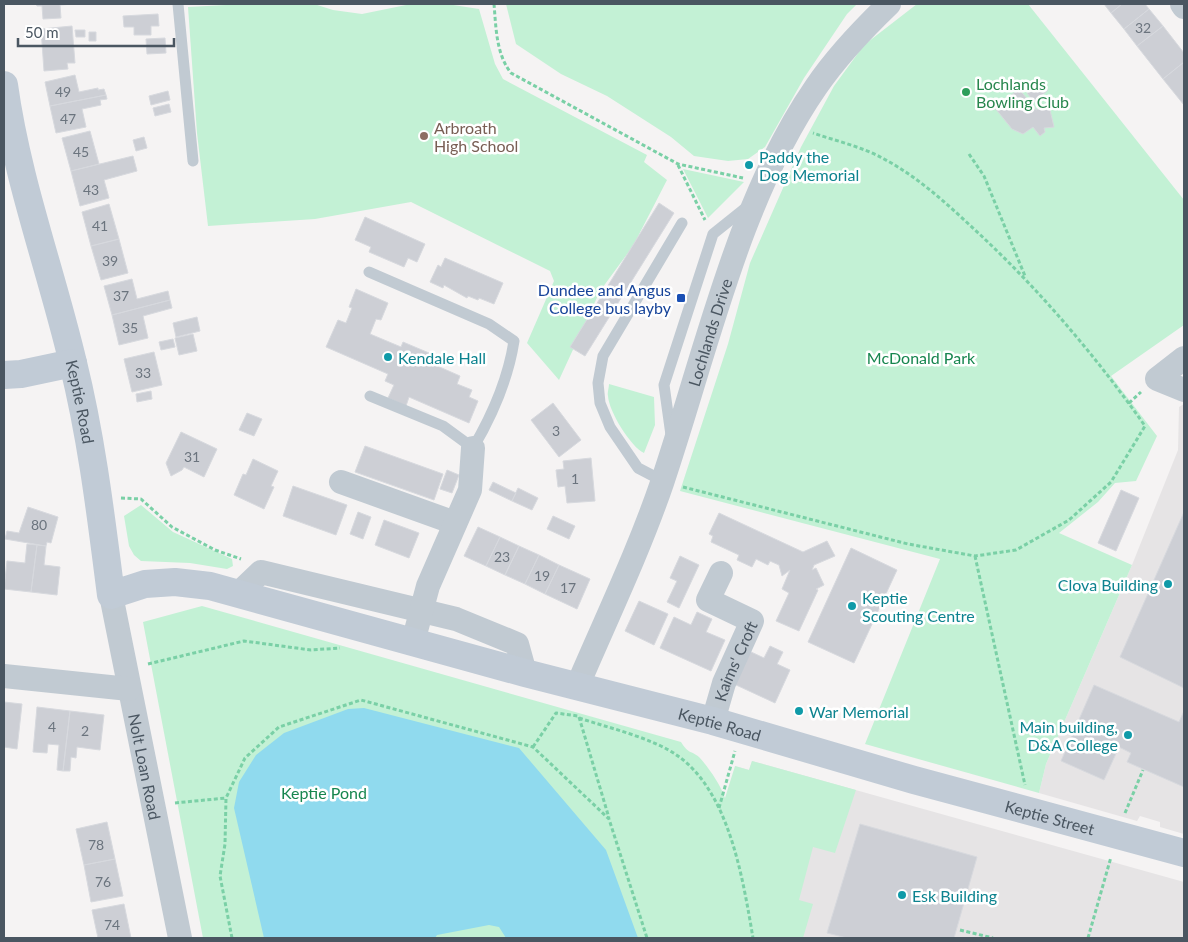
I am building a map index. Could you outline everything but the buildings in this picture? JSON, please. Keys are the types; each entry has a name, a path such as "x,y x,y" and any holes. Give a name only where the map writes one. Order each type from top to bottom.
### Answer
{"main road":[{"name":"Keptie Road","path":"4,85 10,128 74,363 89,436 111,595 145,584 175,582 210,586 577,687 713,721 914,780"},
{"path":"4,375 21,374 74,363"},
{"name":"Keptie Street","path":"914,780 1184,853"}],"street":[{"name":"Lochlands Drive","path":"577,687 648,523 739,246 759,191 792,125 816,87 851,40 888,4"},
{"path":"1184,358 1157,379 1184,390"},
{"path":"413,642 428,586 470,490 473,448"},
{"path":"341,482 455,523"},
{"path":"238,593 261,572 456,618 517,644 525,673"},
{"name":"Kaims' Croft","path":"713,721 724,683 752,621 708,600 721,573"},
{"name":"Nolt Loan Road","path":"111,595 180,938"},
{"path":"4,676 127,679"}],"lane":[{"path":"178,4 194,161"},
{"path":"673,449 664,386 712,234 759,191"},
{"path":"663,481 638,468 610,427 600,403 598,383 603,356 682,223"},
{"path":"369,272 488,324 514,341 510,369 488,421 473,448 443,426 370,396"}],"path":[{"path":"494,4 496,32 504,64 511,73 678,164 759,191"},
{"path":"663,481 908,544 976,556 1016,550 1069,520 1111,482 1145,426 1027,279 947,203 906,172 883,158 792,125"},
{"path":"969,154 984,176 1027,279"},
{"path":"678,164 712,234"},
{"path":"98,496 141,499 172,527 215,550 240,558 261,572"},
{"path":"976,556 1030,810"},
{"path":"127,679 244,641 311,650 339,649 368,629"},
{"path":"577,687 579,717 648,938"},
{"path":"232,938 220,876 225,844 226,798 245,758 279,727 361,700 534,747 610,819"},
{"path":"534,747 556,713 579,717 658,746 677,755 687,763 713,793 737,856 753,938"},
{"path":"718,808 732,762"},
{"path":"154,805 226,798"},
{"path":"960,930 992,938"}],"shaded area":[{"path":"1184,404 1184,834 1160,827 1160,822 1140,816 1137,821 1039,793 1046,764 1132,565 1178,450 1179,407"},
{"path":"752,761 1184,882 1184,938 763,938 735,766 749,770"}],"green space":[{"name":"Arbroath High School","path":"245,4 314,4 333,10 362,14 411,4 447,4 479,9 495,64 503,79 647,155 644,162 667,180 633,246 600,291 559,380 527,343 554,281 550,271 411,202 315,219 208,226 197,133 188,7"},
{"path":"506,4 857,4 847,14 804,78 765,147 748,159 728,161 694,156 671,137 607,96 561,74 516,44"},
{"name":"McDonald Park","path":"917,4 1028,4 1184,200 1184,325 1111,376 1157,436 1136,481 1115,483 1098,502 1059,533 1132,565 1046,764 1039,793 865,744 940,559 680,491 728,344 750,263 801,147 834,86 864,45"},
{"path":"683,169 744,182 708,218"},
{"path":"609,384 654,397 655,425 644,453 627,437 616,419 609,403"},
{"path":"141,505 173,532 232,559 233,566 227,569 190,563 141,561 134,555 129,546 124,516"},
{"name":"Keptie Pond","path":"202,606 681,742 688,751 699,757 707,766 725,798 735,766 749,770 752,761 856,790 835,853 813,847 799,900 813,904 803,938 203,938 143,622"}],"water":[{"name":"Keptie Pond","path":"364,708 519,748 606,850 638,938 506,938 499,927 489,925 437,935 435,938 264,938 234,808 239,782 256,755 284,733 348,709"}],"place":[{"name":"Lochlands Bowling Club","path":"966,92"},
{"name":"Arbroath High School","path":"424,136"},
{"name":"Paddy the Dog Memorial","path":"749,165"},
{"name":"Dundee and Angus College bus layby","path":"681,298"},
{"name":"Kendale Hall","path":"388,357"},
{"name":"Clova Building","path":"1168,584"},
{"name":"Keptie Scouting Centre","path":"852,606"},
{"name":"War Memorial","path":"799,711"},
{"name":"Main building, D&A College","path":"1128,735"},
{"name":"Esk Building","path":"902,895"}]}
